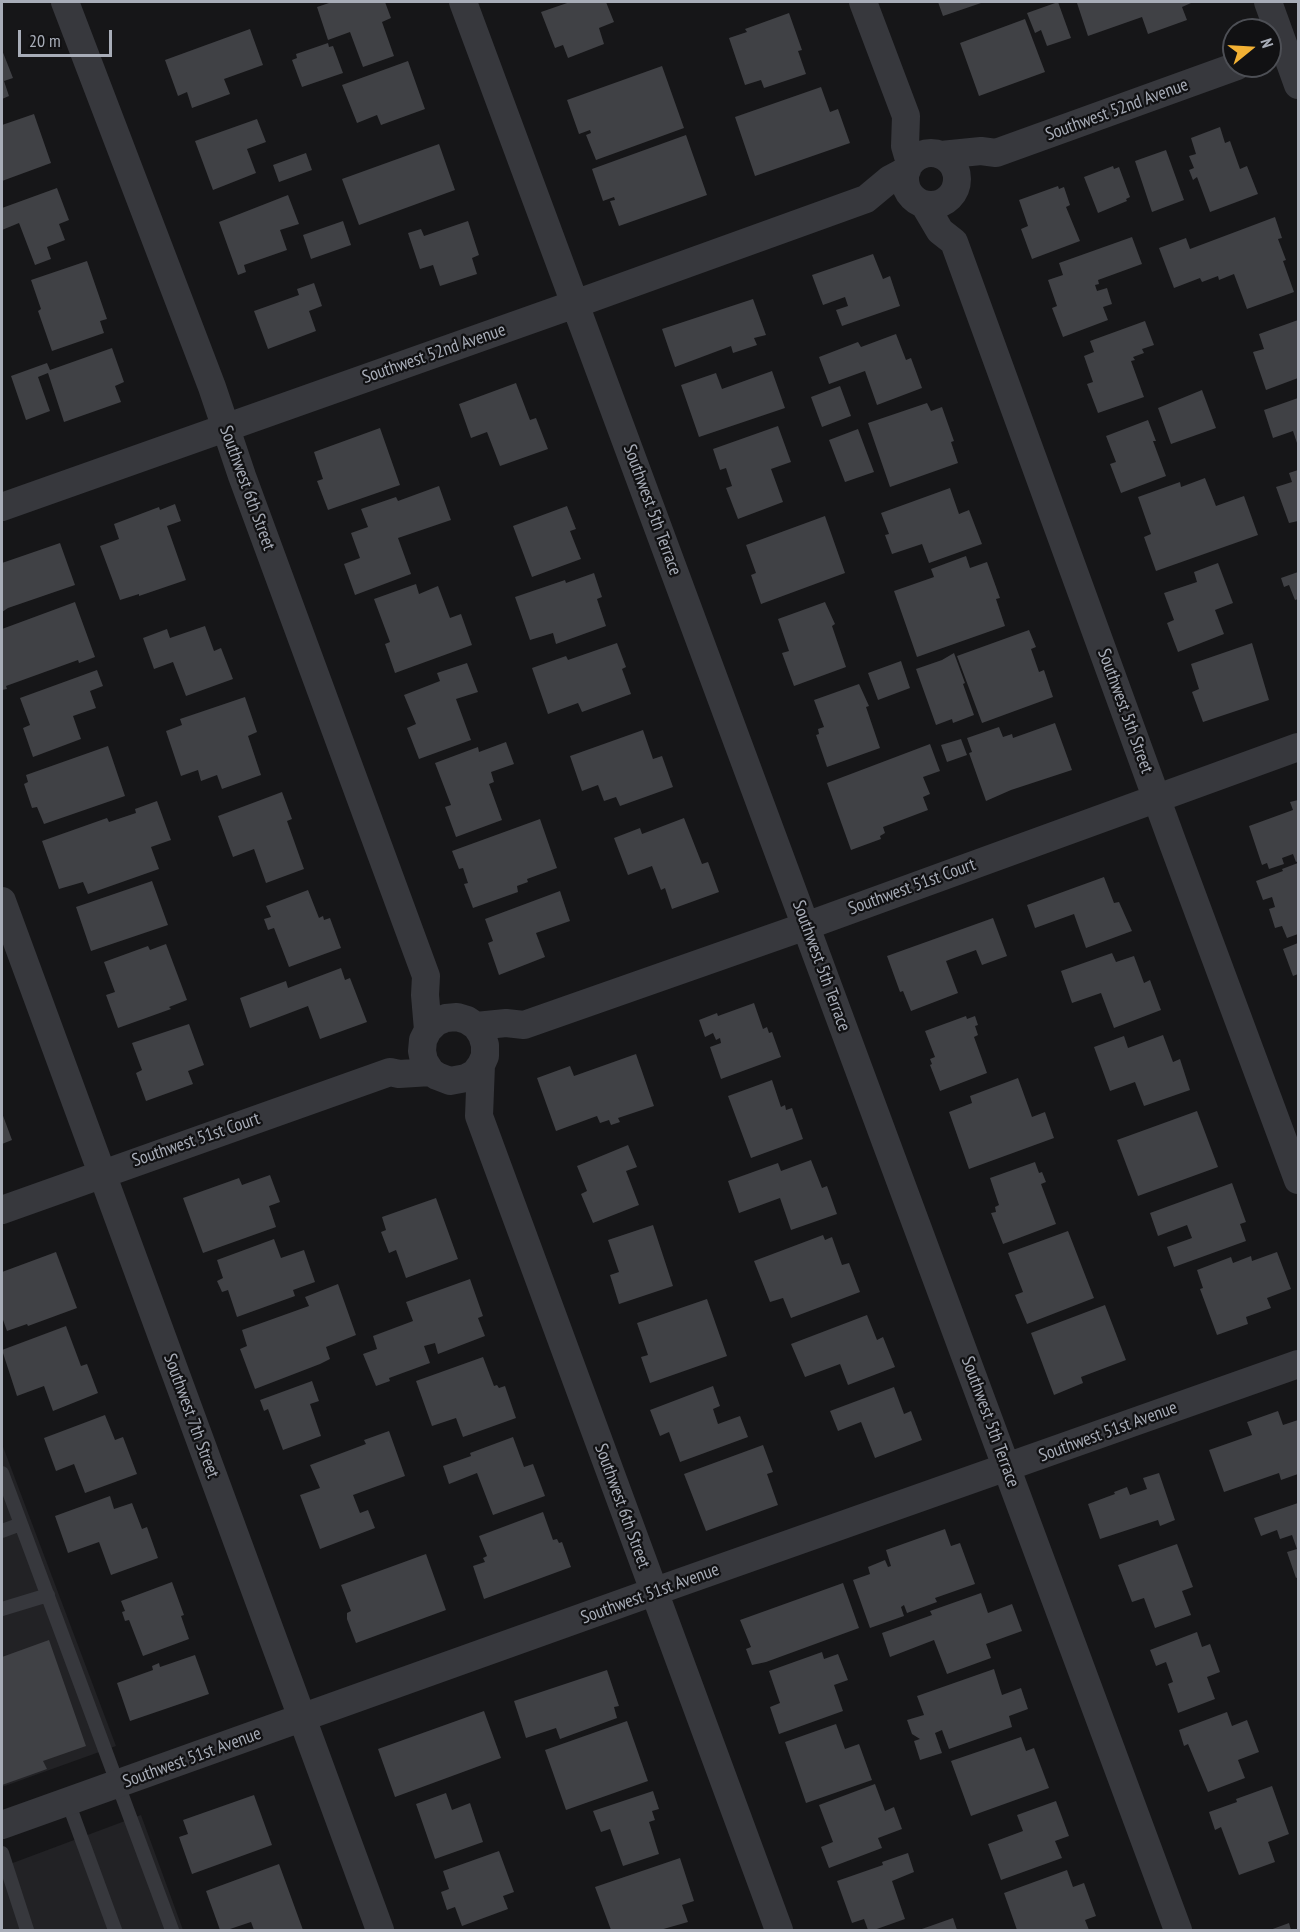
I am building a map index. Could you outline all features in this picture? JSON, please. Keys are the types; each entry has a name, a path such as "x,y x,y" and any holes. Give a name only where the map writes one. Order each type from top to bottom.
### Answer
{"street":[{"name":"Southwest 6th Street","path":"65,2 225,427 426,976 425,1036"},
{"name":"Southwest 5th Terrace","path":"463,2 1179,1930"},
{"name":"Southwest 5th Street","path":"863,2 906,116 905,146 908,166 906,185 940,231 954,242 1156,798 1299,1180"},
{"path":"1268,2 1299,85"},
{"name":"Southwest 52nd Avenue","path":"939,154 981,151 996,153 1222,71"},
{"name":"Southwest 5th Street","path":"906,116 921,128 939,154 948,159 956,172 955,189 959,211 958,229 954,242"},
{"name":"Southwest 52nd Avenue","path":"955,189 985,167 996,153"},
{"path":"908,166 923,154 939,154"},
{"name":"Southwest 52nd Avenue","path":"2,507 866,199 908,166"},
{"path":"922,204 944,202 955,189"},
{"name":"Southwest 52nd Avenue","path":"866,199 882,203 922,204"},
{"name":"Southwest 51st Court","path":"483,1060 524,1025 806,926 1299,747"},
{"name":"Southwest 7th Street","path":"2,901 380,1930"},
{"name":"Southwest 6th Street","path":"426,976 466,1022"},
{"path":"446,1018 466,1022 483,1035 485,1046 483,1060 475,1073 466,1078 441,1076 424,1061 422,1051 425,1036 436,1022 446,1018"},
{"name":"Southwest 51st Court","path":"466,1022 524,1025"},
{"name":"Southwest 51st Court","path":"390,1072 396,1062 425,1036"},
{"name":"Southwest 6th Street","path":"483,1060 479,1116 779,1930"},
{"name":"Southwest 51st Court","path":"2,1210 390,1072 441,1076"},
{"name":"Southwest 6th Street","path":"441,1076 479,1116"},
{"name":"Southwest 51st Avenue","path":"2,1826 653,1592 1299,1364"}],"lane":[{"path":"2,1473 172,1930"},
{"path":"2,1531 21,1524"},
{"path":"2,1609 48,1595"},
{"path":"68,1802 115,1930"},
{"path":"2,1853 27,1930"}],"shaded area":[{"path":"2,1444 116,1746 2,1787"},
{"path":"141,1815 183,1930 2,1930 2,1867"}],"building":[{"path":"332,2 385,2 391,18 382,22 394,56 363,67 350,32 328,40 317,7"},
{"path":"570,2 606,2 614,22 599,28 604,44 568,58 563,45 555,48 541,12"},
{"path":"938,2 984,2 943,16"},
{"path":"1058,2 1071,38 1047,46 1041,30 1035,33 1027,13"},
{"path":"1077,3 1191,3 1182,7 1187,20 1148,34 1142,17 1088,36"},
{"path":"789,13 802,50 798,51 806,74 764,88 761,80 745,85 729,38 747,32 745,29"},
{"path":"1025,19 1045,72 979,96 960,43"},
{"path":"250,29 263,65 224,79 230,94 192,108 187,92 178,96 165,60"},
{"path":"328,43 329,47 333,46 343,73 302,87 292,60 297,58 296,54"},
{"path":"2,50 13,78 4,81 9,96 2,99"},
{"path":"408,61 425,109 381,125 377,115 357,123 342,85"},
{"path":"662,66 684,128 596,160 586,135 591,133 590,130 579,134 567,100"},
{"path":"821,87 830,112 838,109 850,143 755,176 735,117"},
{"path":"34,114 51,163 2,181 2,125"},
{"path":"257,119 266,142 247,149 256,173 213,190 195,141"},
{"path":"1220,127 1225,143 1230,141 1240,169 1247,166 1258,194 1210,212 1197,177 1193,180 1189,170 1194,168 1189,156 1196,154 1191,138"},
{"path":"686,135 707,195 619,226 610,201 615,200 614,197 603,201 592,169"},
{"path":"439,144 455,190 359,225 342,179"},
{"path":"1166,150 1184,200 1152,212 1135,161"},
{"path":"306,153 312,170 279,182 273,165"},
{"path":"1113,166 1114,169 1119,167 1130,197 1126,199 1127,201 1098,213 1084,177"},
{"path":"1058,186 1059,189 1064,187 1070,205 1066,207 1080,241 1032,259 1021,229 1028,226 1019,200"},
{"path":"57,188 69,220 59,224 65,240 47,247 51,259 35,265 19,223 2,230 2,208"},
{"path":"288,195 299,224 280,230 287,250 244,265 246,272 238,275 219,222"},
{"path":"1275,217 1282,238 1278,239 1286,260 1283,261 1294,292 1247,309 1234,274 1219,280 1218,276 1202,282 1200,278 1174,288 1159,248 1186,238 1190,249"},
{"path":"343,221 351,245 311,259 303,235"},
{"path":"468,221 479,255 472,258 477,274 440,286 433,265 420,269 408,233 421,229 424,236"},
{"path":"1132,237 1142,264 1098,280 1099,284 1095,285 1097,291 1107,288 1112,304 1103,307 1108,320 1063,337 1052,308 1057,306 1048,280 1063,275 1059,263"},
{"path":"873,254 883,279 890,276 900,306 842,326 836,310 848,306 845,297 823,305 812,275"},
{"path":"87,261 107,319 100,321 104,333 52,351 38,311 41,309 31,280"},
{"path":"314,283 322,306 309,311 316,331 268,349 254,311 299,295 297,289"},
{"path":"753,299 766,335 754,338 757,345 733,353 731,346 675,367 662,329"},
{"path":"1298,320 1298,378 1266,390 1253,352 1264,349 1259,334"},
{"path":"1145,321 1154,345 1142,349 1144,353 1133,357 1135,360 1131,361 1144,397 1098,413 1087,384 1093,382 1084,356 1094,352 1090,341"},
{"path":"896,334 906,360 911,358 922,388 877,405 865,371 829,384 819,357 858,342 861,347"},
{"path":"112,348 124,382 115,386 121,402 64,422 48,373 38,377 50,411 26,420 11,376 47,363 50,370"},
{"path":"772,371 785,408 699,437 681,385 716,373 722,389"},
{"path":"516,383 530,420 536,418 548,449 500,466 487,432 471,438 459,404"},
{"path":"840,386 851,416 822,427 811,397"},
{"path":"1202,390 1216,428 1171,444 1158,408"},
{"path":"1298,398 1298,446 1293,431 1273,438 1264,410"},
{"path":"927,403 931,411 942,407 954,441 951,442 958,463 890,487 868,423"},
{"path":"1148,420 1166,476 1121,493 1110,464 1116,462 1106,436"},
{"path":"778,426 791,462 771,469 783,502 738,519 726,488 732,486 726,468 720,470 713,449"},
{"path":"380,428 400,485 328,510 317,481 323,479 314,452"},
{"path":"858,429 874,472 845,482 829,440"},
{"path":"1298,470 1298,521 1289,523 1276,487 1292,482 1289,473"},
{"path":"1205,478 1216,506 1244,496 1258,535 1156,571 1144,537 1151,534 1138,497 1180,482 1181,487"},
{"path":"439,486 451,520 398,538 411,574 355,595 344,564 360,558 351,533 368,527 361,509 396,497 398,501"},
{"path":"950,488 959,514 969,510 982,544 929,563 922,544 892,554 885,535 889,534 881,513"},
{"path":"175,504 181,521 167,526 186,580 120,600 100,546 119,539 114,524 159,507 160,510"},
{"path":"567,506 576,529 570,531 581,559 532,577 513,526"},
{"path":"825,516 845,573 761,604 751,575 756,573 746,545"},
{"path":"60,543 75,585 2,612 2,563"},
{"path":"966,556 970,568 987,562 1000,598 996,599 1005,626 917,657 894,591 934,577 931,569"},
{"path":"1218,563 1233,603 1215,610 1224,634 1178,652 1167,623 1174,620 1164,593 1197,582 1194,572"},
{"path":"1298,572 1298,599 1295,600 1289,585 1284,587 1281,578"},
{"path":"594,573 602,597 597,599 606,626 556,644 553,633 530,640 515,597"},
{"path":"416,584 419,594 438,586 450,618 461,614 472,645 395,673 385,644 390,642 374,599"},
{"path":"75,602 95,657 79,663 78,660 6,686 7,689 2,690 2,629"},
{"path":"825,602 835,624 832,626 846,667 794,686 782,653 789,651 778,619"},
{"path":"205,626 214,651 221,648 233,679 186,696 173,662 154,669 143,638 167,629 170,638"},
{"path":"1029,630 1036,647 1031,649 1039,672 1044,670 1053,697 982,723 957,656"},
{"path":"617,643 626,667 622,669 631,694 582,712 578,703 548,714 532,668 566,656 568,660"},
{"path":"1252,643 1269,700 1203,722 1192,692 1199,689 1191,664"},
{"path":"954,653 974,715 953,723 952,719 936,725 916,669"},
{"path":"901,661 910,688 878,700 868,673"},
{"path":"467,663 478,692 456,699 471,740 419,759 407,728 416,724 404,695 440,681 437,673"},
{"path":"97,670 103,686 90,691 96,708 73,716 81,739 33,757 23,728 30,725 20,698"},
{"path":"859,684 869,706 866,707 880,748 827,767 816,735 819,734 818,729 824,727 814,700"},
{"path":"245,697 257,732 248,736 261,775 222,789 217,775 201,781 198,770 181,776 166,731 182,725 180,719"},
{"path":"1055,723 1072,770 1011,790 986,801 969,753 972,752 967,738 999,727 1003,737 1012,734 1013,738"},
{"path":"643,730 653,759 662,756 673,787 620,806 616,797 604,801 598,785 582,791 570,756"},
{"path":"961,739 967,755 947,762 941,745"},
{"path":"506,742 514,764 491,772 494,782 489,784 502,820 456,837 445,807 451,805 435,763 478,747 479,752"},
{"path":"930,744 940,771 923,777 930,794 923,797 928,810 883,827 885,833 880,836 881,839 851,850 827,783"},
{"path":"108,746 125,796 44,824 37,807 32,808 24,784 28,782 26,775"},
{"path":"282,792 292,819 287,821 304,869 266,883 254,849 233,857 218,816"},
{"path":"1298,800 1298,861 1296,862 1293,854 1282,858 1284,864 1269,869 1267,863 1262,865 1249,826 1293,810 1290,802"},
{"path":"157,801 171,840 151,847 159,869 88,894 83,882 59,889 42,841 107,818 109,822 136,813 135,809"},
{"path":"684,818 702,864 708,862 719,892 672,909 665,888 661,890 652,866 628,875 614,838 640,828 642,834"},
{"path":"540,819 557,868 527,879 528,882 517,886 518,892 473,908 464,884 468,883 463,868 459,869 452,851"},
{"path":"1298,863 1298,934 1287,938 1282,926 1275,928 1269,909 1275,907 1272,897 1263,900 1256,881"},
{"path":"1104,877 1114,903 1119,902 1132,931 1086,948 1074,914 1035,928 1027,905"},
{"path":"152,881 168,925 91,951 76,907"},
{"path":"308,890 319,918 323,916 324,920 330,918 341,948 289,967 274,928 268,930 264,919 271,917 266,906"},
{"path":"560,891 570,921 536,933 545,957 499,975 488,943 493,941 485,919"},
{"path":"993,918 1007,956 982,965 976,950 946,961 958,993 911,1011 903,991 900,992 887,956"},
{"path":"1298,943 1298,974 1293,976 1283,949"},
{"path":"166,944 187,1000 169,1007 171,1009 118,1028 106,995 115,992 104,962 148,946 150,950"},
{"path":"1112,953 1116,962 1134,956 1144,983 1150,980 1161,1010 1114,1028 1101,993 1072,1003 1061,971"},
{"path":"341,968 345,980 350,978 367,1022 320,1039 308,1006 250,1028 240,998 286,981 288,988"},
{"path":"754,1003 763,1029 767,1027 769,1033 772,1032 781,1057 721,1079 710,1047 721,1043 720,1038 716,1040 713,1033 705,1037 699,1020"},
{"path":"966,1016 967,1019 975,1016 978,1035 974,1037 987,1073 940,1091 930,1065 932,1064 930,1059 935,1057 925,1031"},
{"path":"189,1024 204,1065 188,1071 193,1084 146,1101 136,1073 142,1070 132,1043"},
{"path":"1163,1035 1173,1062 1180,1059 1190,1090 1144,1106 1135,1082 1110,1091 1094,1047 1124,1036 1128,1048"},
{"path":"636,1054 654,1106 618,1118 620,1122 611,1125 609,1120 600,1123 597,1116 556,1131 537,1078 570,1066 574,1076"},
{"path":"1018,1078 1032,1117 1045,1112 1054,1138 969,1169 949,1112 972,1103 970,1096"},
{"path":"772,1080 781,1107 785,1105 786,1110 792,1108 803,1139 751,1158 728,1096"},
{"path":"1197,1111 1218,1167 1138,1196 1117,1140"},
{"path":"2,1113 12,1140 2,1144"},
{"path":"628,1145 637,1167 626,1171 639,1205 593,1223 581,1194 587,1191 577,1166"},
{"path":"811,1160 822,1188 827,1186 837,1214 791,1230 780,1198 739,1213 728,1181 778,1163 781,1171"},
{"path":"1035,1162 1046,1182 1041,1184 1056,1224 1003,1244 991,1213 996,1212 995,1207 999,1205 990,1178"},
{"path":"270,1175 280,1202 269,1206 276,1227 203,1253 183,1198 239,1178 242,1185"},
{"path":"1232,1183 1246,1222 1240,1224 1246,1241 1174,1267 1167,1247 1192,1238 1187,1225 1158,1236 1150,1213"},
{"path":"436,1198 458,1259 406,1278 396,1250 389,1253 381,1232 386,1230 382,1217"},
{"path":"653,1225 673,1286 619,1304 610,1275 619,1272 608,1240"},
{"path":"1068,1231 1094,1298 1027,1324 1015,1295 1023,1292 1008,1253"},
{"path":"823,1235 825,1240 832,1237 842,1265 849,1263 860,1292 791,1318 783,1298 770,1302 754,1261"},
{"path":"274,1239 281,1258 304,1250 315,1282 293,1290 295,1296 237,1317 228,1290 222,1292 217,1281 223,1278 217,1260"},
{"path":"56,1252 77,1308 28,1326 27,1324 7,1331 2,1317 2,1272"},
{"path":"1277,1252 1291,1289 1267,1298 1271,1308 1246,1317 1248,1324 1217,1335 1200,1289 1203,1288 1197,1270 1231,1257 1233,1263 1251,1256 1252,1261"},
{"path":"470,1279 483,1316 478,1318 485,1336 438,1354 435,1343 424,1346 430,1363 389,1378 390,1381 376,1386 363,1354 377,1349 373,1336 413,1321 406,1302"},
{"path":"338,1284 356,1335 326,1347 330,1359 255,1389 240,1349 247,1346 242,1330 309,1306 305,1297"},
{"path":"707,1299 727,1356 650,1383 641,1357 648,1355 637,1323"},
{"path":"1105,1305 1126,1360 1081,1377 1083,1383 1054,1395 1031,1333"},
{"path":"867,1315 877,1340 883,1337 895,1367 848,1385 840,1364 805,1377 791,1344"},
{"path":"66,1326 81,1366 87,1364 98,1393 53,1411 44,1386 17,1396 2,1350"},
{"path":"483,1357 494,1386 497,1385 499,1388 505,1386 516,1418 463,1437 456,1418 432,1426 416,1381"},
{"path":"312,1381 319,1401 310,1404 321,1436 283,1450 268,1409 264,1411 260,1400"},
{"path":"713,1386 720,1406 713,1409 718,1424 740,1416 748,1437 680,1462 669,1432 660,1436 650,1410"},
{"path":"894,1387 904,1414 911,1411 922,1440 875,1458 861,1422 838,1431 830,1411"},
{"path":"1278,1411 1283,1425 1298,1420 1298,1474 1281,1480 1279,1473 1224,1492 1209,1450 1252,1435 1247,1422"},
{"path":"105,1415 115,1440 123,1437 137,1474 85,1493 74,1464 56,1471 44,1438"},
{"path":"389,1431 405,1476 353,1495 360,1513 368,1510 375,1528 320,1549 300,1495 320,1488 310,1465 366,1444 364,1440"},
{"path":"513,1437 524,1467 533,1464 545,1496 493,1515 477,1473 449,1484 443,1466"},
{"path":"763,1445 773,1472 767,1474 778,1505 706,1531 684,1474"},
{"path":"1159,1473 1175,1520 1160,1526 1158,1520 1100,1539 1088,1504 1127,1487 1130,1495 1147,1489 1143,1478"},
{"path":"110,1496 114,1509 132,1503 142,1529 147,1527 158,1558 111,1575 99,1542 68,1553 55,1516"},
{"path":"1298,1503 1298,1577 1296,1578 1287,1552 1297,1549 1292,1535 1280,1539 1277,1530 1261,1536 1254,1518"},
{"path":"543,1512 553,1540 557,1539 559,1543 562,1542 571,1567 484,1599 473,1566 485,1562 483,1558 487,1556 479,1536"},
{"path":"945,1529 951,1546 960,1543 975,1584 935,1598 937,1602 907,1613 904,1605 901,1607 904,1616 870,1628 853,1580 870,1574 868,1567 885,1560 888,1567 891,1566 886,1550"},
{"path":"1177,1544 1193,1587 1182,1591 1191,1615 1155,1628 1144,1598 1132,1602 1118,1565"},
{"path":"426,1554 446,1610 356,1643 347,1619 347,1613 351,1611 341,1585"},
{"path":"172,1582 184,1615 181,1616 189,1639 143,1656 129,1620 125,1621 122,1612 125,1611 121,1601"},
{"path":"843,1583 859,1628 752,1665 746,1649 751,1647 740,1620"},
{"path":"981,1593 988,1613 1012,1604 1022,1631 986,1644 991,1658 947,1674 934,1640 890,1657 882,1633 932,1615 930,1611"},
{"path":"1197,1632 1202,1647 1210,1644 1220,1672 1207,1677 1215,1699 1178,1713 1168,1684 1173,1682 1166,1662 1156,1666 1150,1650"},
{"path":"49,1640 86,1746 43,1761 47,1769 2,1785 2,1657"},
{"path":"822,1652 824,1659 838,1654 848,1680 834,1685 843,1711 779,1734 770,1707 780,1703 769,1671"},
{"path":"195,1655 209,1694 130,1721 117,1683 153,1670 152,1666 159,1663 160,1667"},
{"path":"994,1669 1002,1695 1021,1688 1028,1709 1009,1716 1012,1727 949,1749 942,1730 935,1733 942,1753 920,1760 914,1741 920,1739 912,1734 907,1720 924,1715 917,1696"},
{"path":"607,1670 619,1706 614,1707 617,1718 560,1739 556,1728 526,1738 514,1701"},
{"path":"484,1711 501,1758 395,1797 378,1749"},
{"path":"1227,1712 1232,1726 1247,1720 1259,1752 1238,1760 1245,1778 1208,1792 1188,1744 1184,1746 1179,1730"},
{"path":"627,1721 648,1781 566,1810 545,1750"},
{"path":"836,1724 845,1749 859,1744 872,1780 806,1803 785,1742"},
{"path":"1021,1737 1026,1751 1034,1748 1049,1788 971,1816 951,1761"},
{"path":"875,1784 885,1811 894,1807 902,1829 878,1838 882,1848 829,1868 821,1847 833,1842 819,1805"},
{"path":"1272,1786 1289,1834 1268,1842 1275,1862 1239,1875 1221,1827 1215,1830 1209,1812"},
{"path":"653,1791 659,1809 652,1811 655,1820 649,1822 659,1854 623,1866 610,1829 601,1832 593,1811"},
{"path":"446,1793 452,1810 470,1803 483,1842 435,1859 416,1804"},
{"path":"254,1795 272,1845 192,1874 179,1837 188,1834 183,1820"},
{"path":"1056,1801 1069,1836 1055,1841 1062,1858 1001,1880 988,1844 1023,1831 1017,1815"},
{"path":"499,1851 514,1892 503,1896 508,1909 462,1926 455,1907 447,1910 441,1892 449,1889 443,1871"},
{"path":"908,1853 914,1872 892,1881 905,1919 874,1930 868,1930 864,1919 852,1923 837,1881 883,1865 882,1862"},
{"path":"680,1858 694,1901 682,1905 688,1922 660,1930 611,1930 595,1887"},
{"path":"279,1864 303,1930 254,1930 251,1922 220,1930 206,1891"},
{"path":"1067,1870 1073,1887 1084,1883 1096,1916 1085,1920 1089,1930 1017,1930 1004,1893"},
{"path":"953,1918 957,1930 919,1930"},
{"path":"1289,1923 1291,1930 1270,1930"}]}
